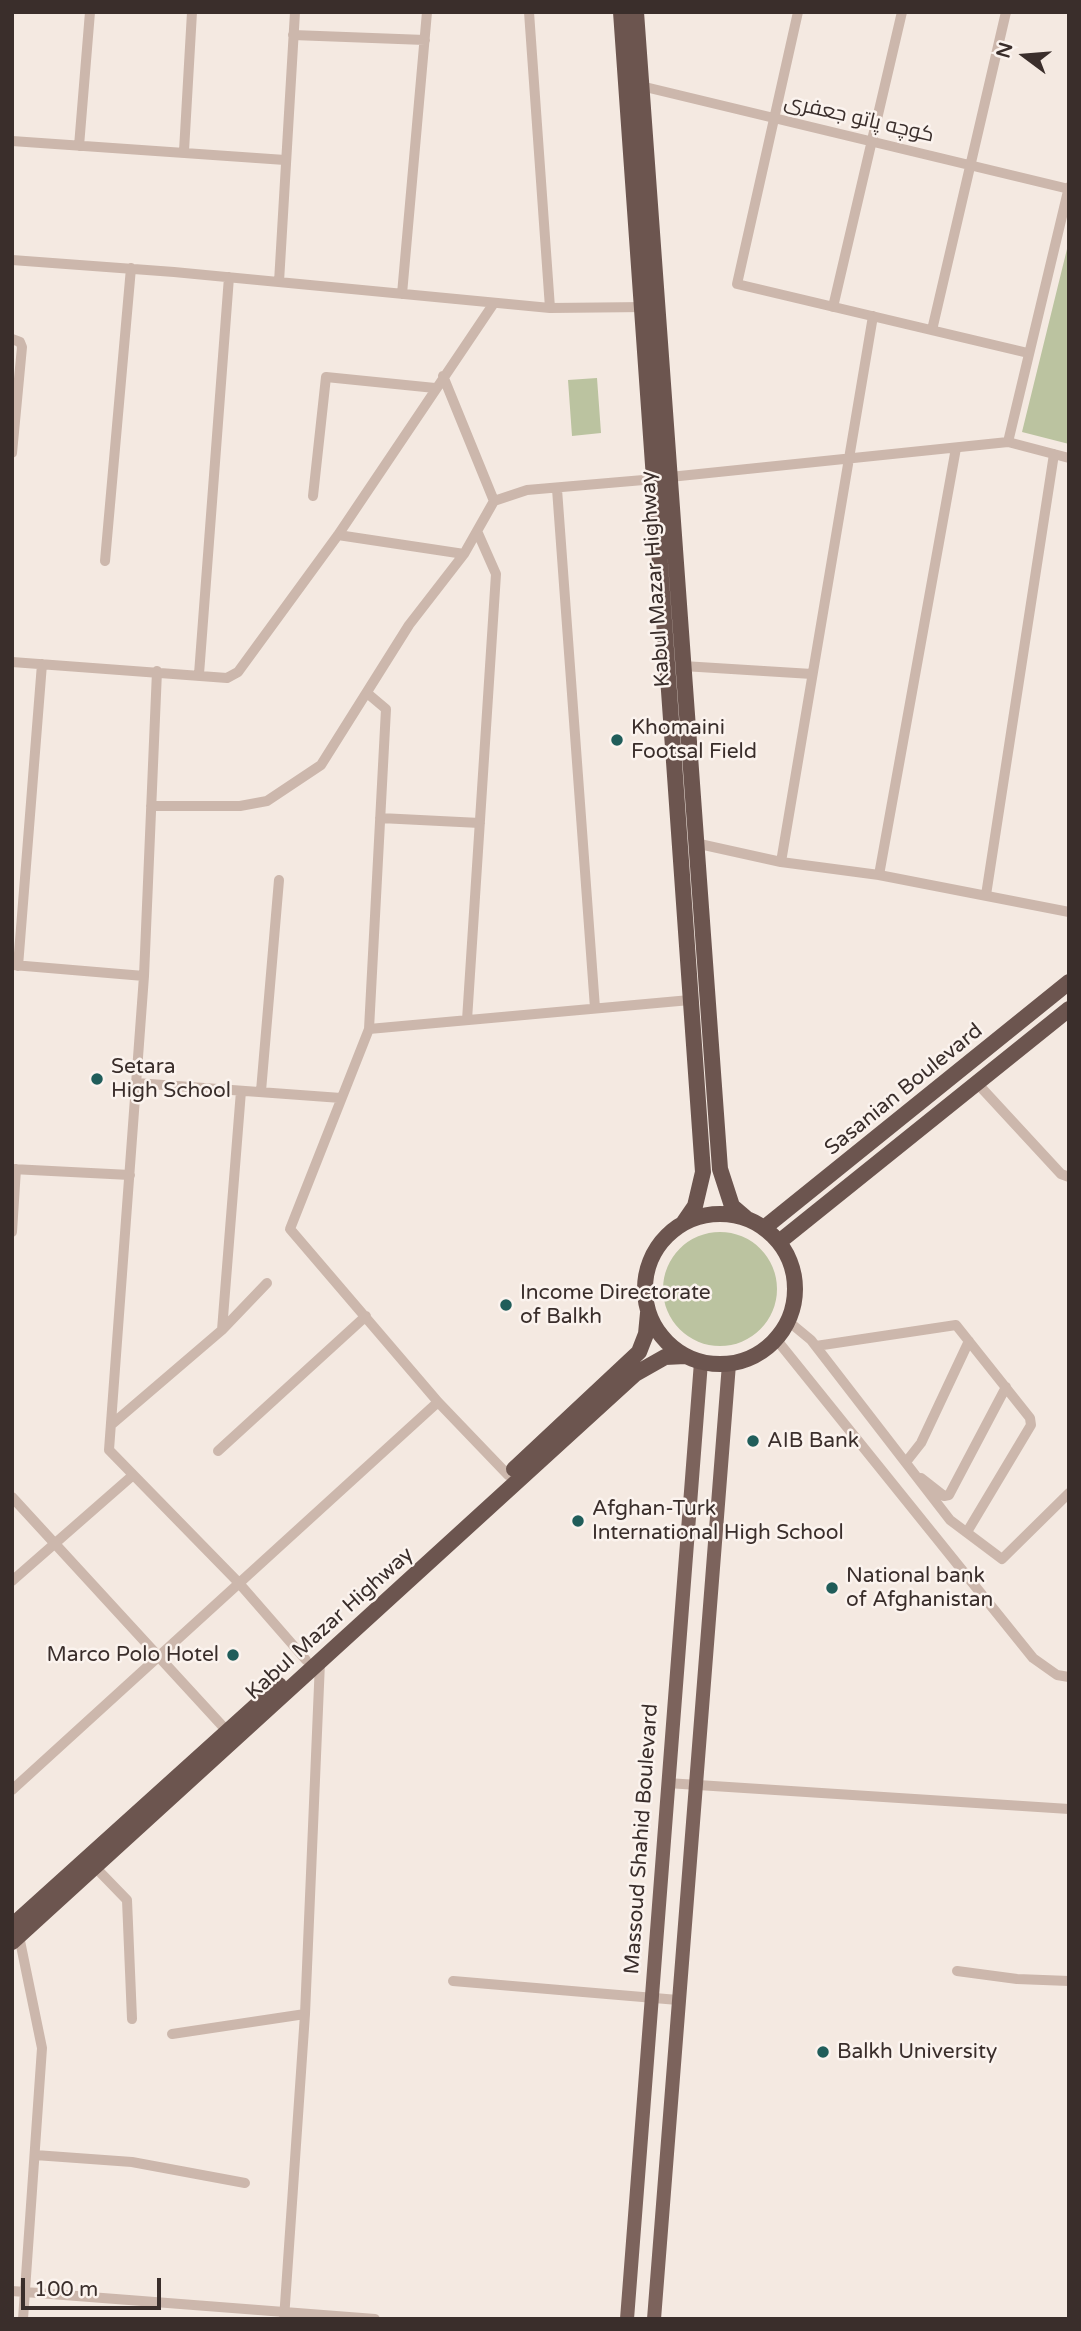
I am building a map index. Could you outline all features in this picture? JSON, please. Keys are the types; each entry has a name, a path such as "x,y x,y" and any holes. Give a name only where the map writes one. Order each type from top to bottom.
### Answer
{"highway":[{"name":"Kabul Mazar Highway","path":"621,12 650,307 662,478 690,1000 703,1172 695,1206 684,1222"},
{"name":"Kabul Mazar Highway","path":"636,12 650,307"},
{"name":"Kabul Mazar Highway","path":"662,478 683,666 720,1169 732,1206 746,1218"},
{"name":"Sasanian Boulevard","path":"764,1228 1069,982"},
{"name":"Sasanian Boulevard","path":"779,1242 1069,1009"},
{"path":"725,1214 746,1218 764,1228 779,1242 793,1272 793,1305 788,1321 776,1339 755,1356 729,1364 693,1359 669,1345 648,1313 646,1271 654,1252 667,1235 684,1222 704,1215 725,1214"},
{"name":"Kabul Mazar Highway","path":"15,1935 228,1731 313,1661 577,1418 639,1352 646,1334 648,1313"},
{"name":"Kabul Mazar Highway","path":"15,1935 95,1867 508,1475 577,1418 652,1362 693,1359"}],"main road":[{"name":"Massoud Shahid Boulevard","path":"627,2319 667,1783 693,1359"},
{"path":"654,2319 729,1364"},
{"path":"634,2228 661,2231"}],"street":[{"path":"79,146 90,12"},
{"path":"184,151 192,12"},
{"path":"279,282 295,12"},
{"path":"402,294 427,12"},
{"path":"529,12 550,308"},
{"path":"797,12 737,284 1028,353"},
{"path":"833,307 902,12"},
{"path":"932,330 1006,12"},
{"path":"293,35 425,40"},
{"name":"کوچه پاتو جعفری","path":"641,86 1069,188"},
{"path":"12,141 285,160"},
{"path":"1008,442 1069,188"},
{"path":"12,260 131,268 550,308 650,307"},
{"path":"105,561 131,268"},
{"path":"199,674 229,277"},
{"path":"12,662 227,678 238,672 338,535 494,303"},
{"path":"781,862 873,316"},
{"path":"12,339 20,342 22,346 12,453"},
{"path":"443,376 494,501"},
{"path":"313,496 326,377 435,388"},
{"path":"151,806 240,807 268,801 321,765 409,625 464,554 494,501 527,490 1008,442 1069,458"},
{"path":"878,875 956,448"},
{"path":"986,895 1054,454"},
{"path":"557,488 595,1008"},
{"path":"467,1020 496,574 477,531"},
{"path":"338,535 464,554"},
{"path":"42,664 15,965 144,976"},
{"path":"683,666 812,674"},
{"path":"157,671 144,976 109,1450 313,1661 305,2014 285,2316"},
{"path":"367,693 386,709 369,1029 290,1229 438,1402 508,1475"},
{"path":"380,818 480,823"},
{"path":"695,843 781,862 878,875 1069,912"},
{"path":"261,1091 279,880"},
{"path":"369,1029 690,1000"},
{"path":"976,1082 1061,1174 1069,1177"},
{"path":"136,1083 341,1098"},
{"path":"222,1330 241,1091"},
{"path":"12,1232 14,1169 130,1175"},
{"path":"111,1425 222,1330 267,1283"},
{"path":"218,1451 366,1316"},
{"path":"788,1321 816,1346 950,1520 1002,1559 1069,1493"},
{"path":"816,1346 956,1325 969,1341 1030,1418 1031,1425 967,1532"},
{"path":"776,1339 1033,1658 1058,1675 1069,1677"},
{"path":"906,1462 921,1443 969,1341"},
{"path":"917,1477 926,1479 944,1496 949,1495 1006,1387"},
{"path":"12,1790 438,1402"},
{"path":"12,1581 132,1476"},
{"path":"12,1497 228,1731"},
{"path":"667,1783 1069,1809"},
{"path":"95,1867 127,1900 132,2019"},
{"path":"15,1935 43,2049 23,2319"},
{"path":"957,1971 1017,1979 1069,1981"},
{"path":"453,1981 678,2000"},
{"path":"172,2034 305,2014"},
{"path":"35,2155 132,2162 245,2183"},
{"path":"12,2291 285,2316 375,2319"}],"green space":[{"path":"1069,249 1069,444 1022,432"},
{"path":"597,378 601,433 572,436 568,380"},
{"path":"720,1232 742,1236 761,1248 773,1267 777,1289 773,1311 761,1330 742,1342 720,1346 698,1342 679,1330 667,1311 663,1289 667,1267 679,1248 698,1236"}],"place":[{"name":"Khomaini Footsal Field","path":"617,740"},
{"name":"Setara High School","path":"97,1079"},
{"name":"Income Directorate of Balkh","path":"506,1305"},
{"name":"AIB Bank","path":"753,1441"},
{"name":"Afghan-Turk International High School","path":"578,1521"},
{"name":"National bank of Afghanistan","path":"832,1588"},
{"name":"Marco Polo Hotel","path":"233,1655"},
{"name":"Balkh University","path":"823,2052"}]}
